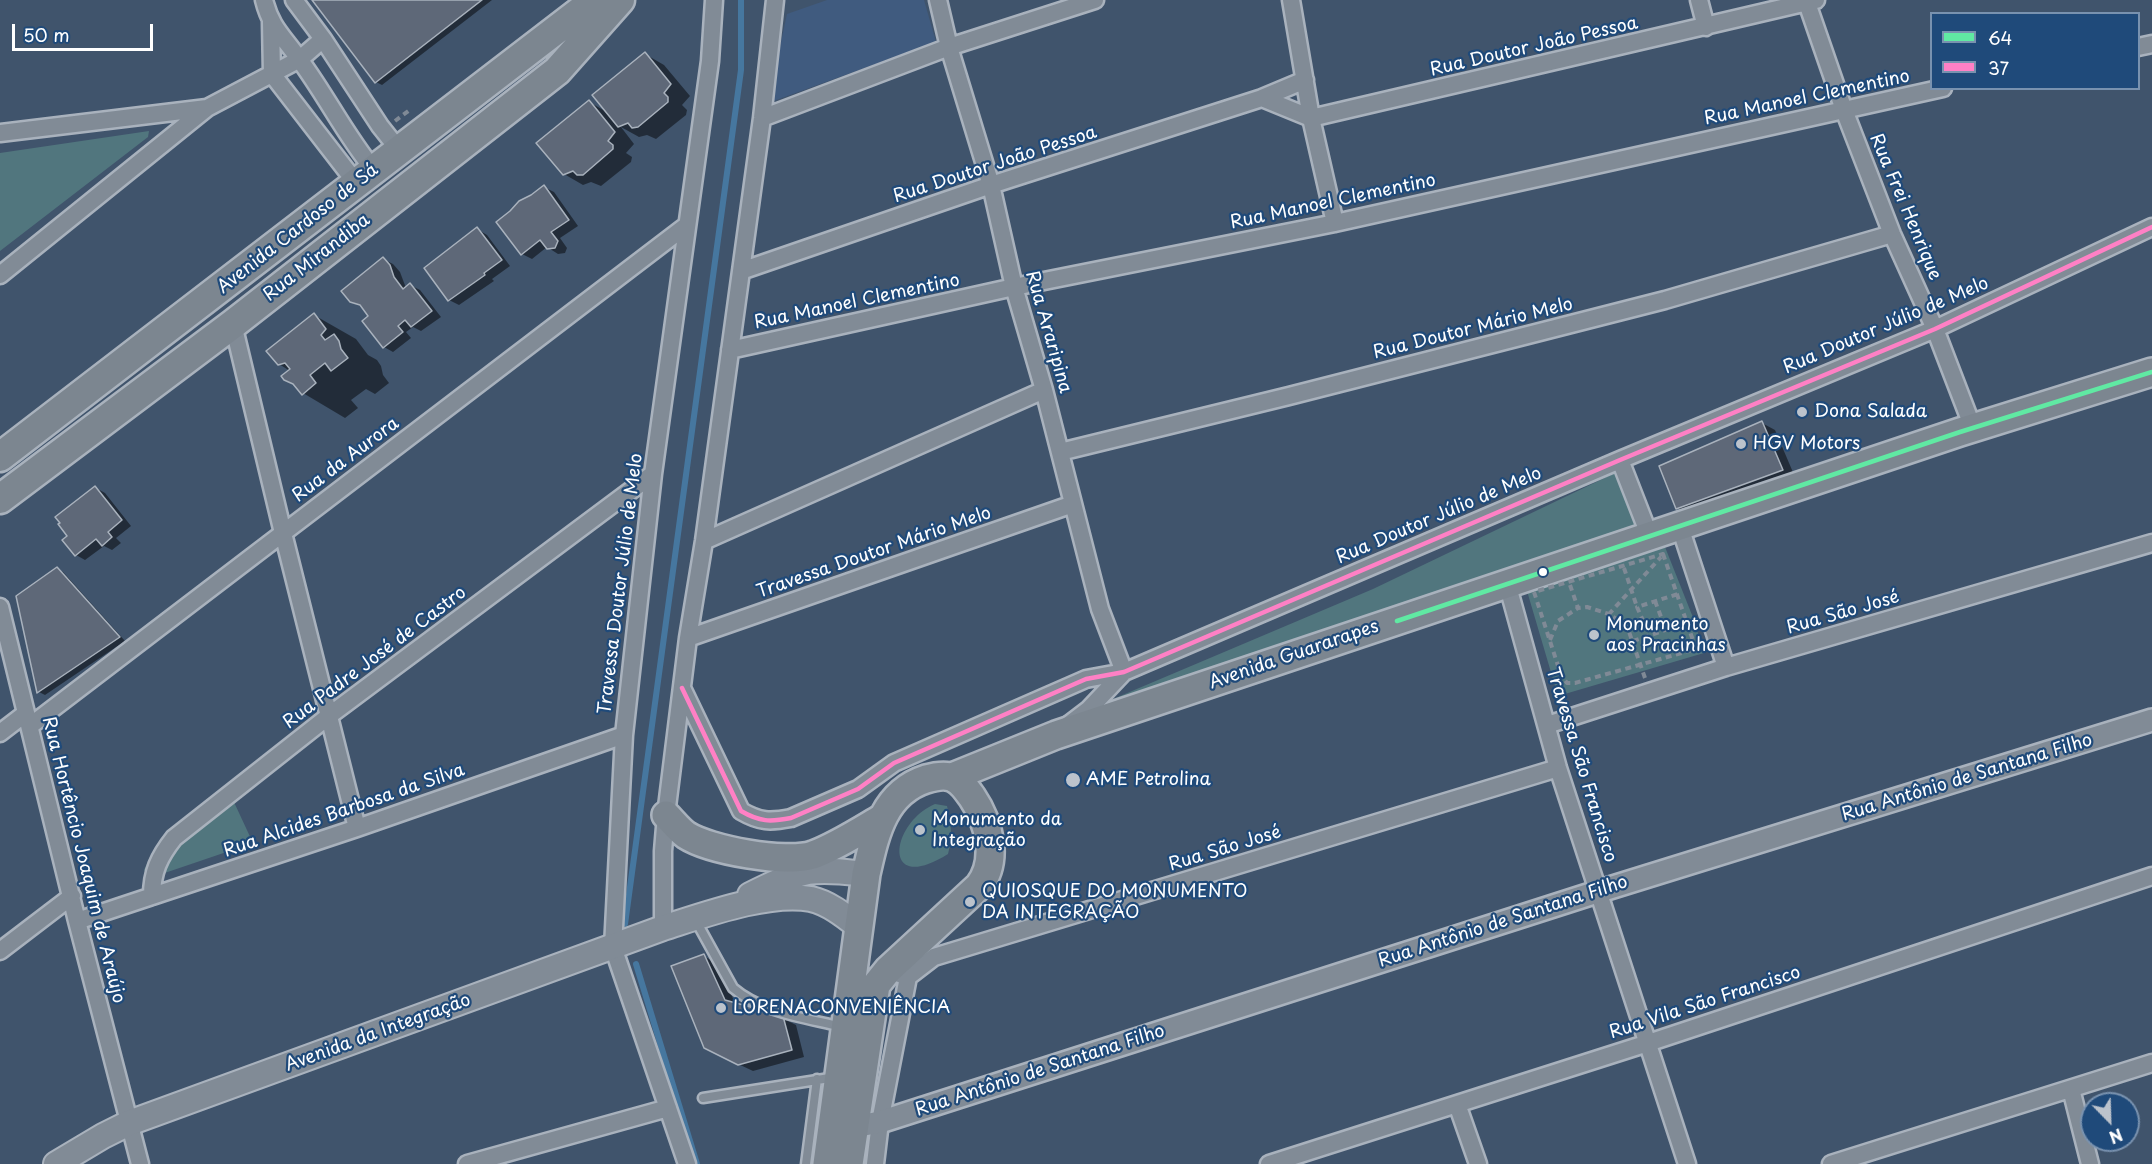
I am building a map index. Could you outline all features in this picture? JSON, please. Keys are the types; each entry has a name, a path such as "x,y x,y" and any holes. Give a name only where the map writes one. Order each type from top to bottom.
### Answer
{"highway":[{"name":"Avenida Cardoso de Sá","path":"0,458 595,0"},
{"name":"Rua Mirandiba","path":"0,499 233,324 557,71 620,0"}],"main road":[{"name":"Avenida Guararapes","path":"882,818 899,794 934,776 952,777 1056,735 1507,583 1656,545 1680,527 1973,428 2152,372"},
{"path":"849,1164 867,1124 873,993 876,985 898,973 939,924 979,886 986,877 989,867 990,850 984,821 977,805 964,786 952,777"},
{"path":"666,815 685,834 702,842 722,849 786,859 810,856 836,845 882,818"},
{"path":"827,1164 828,1078 846,1028 866,874 876,831 882,818"},
{"name":"Avenida da Integração","path":"700,916 782,880 808,872 866,874"},
{"name":"Avenida da Integração","path":"56,1164 129,1123 700,916 759,902 796,898 813,900 828,906 845,915 859,927"}],"street":[{"path":"264,0 271,22 272,74 365,177"},
{"path":"294,0 323,39 380,126 399,150"},
{"name":"Travessa Doutor Júlio de Melo","path":"687,1164 613,947 624,735 653,474 710,61 714,0"},
{"path":"663,928 663,850 666,815 688,638 704,541 762,118 775,0"},
{"name":"Rua Araripina","path":"938,0 949,47 991,185 1014,287 1044,390 1100,609 1124,672"},
{"path":"762,118 949,47 1095,0"},
{"path":"1291,0 1311,118 1335,223"},
{"path":"1699,0 1706,27"},
{"name":"Rua Doutor João Pessoa","path":"1311,118 1810,1"},
{"name":"Rua Frei Henrique","path":"1810,1 1844,110 1893,234 1935,329 1973,428"},
{"path":"271,22 300,59 353,145 365,177"},
{"path":"0,275 207,108 300,59 323,39"},
{"name":"Rua Doutor João Pessoa","path":"741,271 991,185 1262,98 1305,80"},
{"name":"Rua Manoel Clementino","path":"730,350 1014,287 1335,223 1934,90"},
{"path":"1262,98 1311,118"},
{"path":"0,133 207,108"},
{"name":"Rua da Aurora","path":"0,733 28,720 283,533 687,225"},
{"name":"Rua Doutor Júlio de Melo","path":"682,688 741,811 755,819 792,818 858,789 894,763 1086,679 1124,672 1620,460 1935,329 2152,227"},
{"name":"Rua Doutor Mário Melo","path":"1060,452 1665,300 1893,234"},
{"path":"233,324 357,828"},
{"path":"704,541 1044,390"},
{"path":"1620,460 1656,545"},
{"name":"Rua Padre José de Castro","path":"152,896 154,869 174,838 330,715 653,474"},
{"name":"Travessa Doutor Mário Melo","path":"688,638 1073,504"},
{"path":"1680,527 1726,667"},
{"name":"Rua São José","path":"1547,725 1726,667 2152,543"},
{"name":"Travessa São Francisco","path":"1507,583 1558,768 1600,891 1687,1164"},
{"name":"Rua Hortêncio Joaquim de Araújo","path":"0,607 77,921 141,1164"},
{"path":"1056,735 1089,709 1124,672"},
{"name":"Rua Antônio de Santana Filho","path":"867,1124 1600,891 2152,720"},
{"name":"Rua Alcides Barbosa da Silva","path":"77,921 357,828 624,735"},
{"name":"Rua São José","path":"898,973 934,957 1558,768"},
{"name":"Rua Vila São Francisco","path":"1269,1164 1648,1043 2152,876"},
{"path":"0,951 72,896"},
{"path":"1831,1164 2152,1063"},
{"path":"2071,1089 2090,1164"},
{"path":"1457,1104 1478,1164"},
{"path":"467,1164 668,1108"},
{"path":"867,1124 875,1164"}],"lane":[{"path":"700,916 728,981 740,994 782,1013 846,1028"},
{"path":"703,1098 828,1078 806,1164"}],"path":[{"path":"1656,545 1678,594 1696,650 1575,683 1567,682 1561,675 1534,592 1623,565 1656,545"},
{"path":"1609,614 1632,591 1656,545"},
{"path":"1623,565 1644,622 1627,626"},
{"path":"1569,581 1578,608"},
{"path":"1637,607 1678,594"},
{"path":"1655,601 1666,630"},
{"path":"1549,641 1558,621 1578,608 1587,607 1609,614 1627,626 1641,665"},
{"path":"1633,641 1687,622"}],"shaded area":[{"path":"827,0 924,0 936,42 768,103 787,14"}],"green space":[{"path":"149,131 148,137 0,251 0,153"},
{"path":"1615,473 1638,532 1106,702 1373,589"},
{"path":"1665,547 1694,620 1704,653 1558,696 1527,591"},
{"path":"233,800 253,843 150,878 144,870 150,857"},
{"path":"935,804 947,806 951,830 948,854 926,865 911,867 903,862 900,852 902,839 920,813"}],"building":[{"path":"312,0 482,0 375,83"},
{"path":"645,52 671,84 664,93 668,97 668,102 638,127 632,128 628,123 618,127 592,95"},
{"path":"589,100 615,132 608,141 613,145 613,149 583,175 577,175 573,171 563,175 536,143"},
{"path":"544,185 569,220 551,232 558,241 555,248 547,249 540,240 521,255 496,222 519,201"},
{"path":"477,227 502,260 448,301 424,268"},
{"path":"383,257 403,289 410,283 432,311 411,327 405,320 398,326 403,332 383,348 362,321 368,316 360,305 350,302 341,291"},
{"path":"314,313 326,329 321,335 325,340 334,334 348,358 331,371 325,363 310,375 316,383 302,395 293,384 281,376 290,369 285,363 278,365 266,351"},
{"name":"HGV Motors","path":"1762,421 1783,470 1676,509 1659,466"},
{"path":"95,486 122,520 108,532 112,537 102,546 96,539 75,556 62,540 67,536 55,517"},
{"path":"57,567 120,637 37,693 16,596"},
{"name":"LORENACONVENIÊNCIA","path":"704,954 725,1000 783,1016 792,1050 738,1065 704,1048 671,966"}],"waterway":[{"path":"625,924 741,70 741,0"},
{"path":"636,964 697,1164"}],"transit line":[{"name":"37","path":"682,688 741,811 765,820 791,818 858,789 894,763 1086,679 1124,672 1620,460 1935,329 2152,227"},
{"name":"64","path":"1397,621 1960,432 2152,372"}],"place":[{"name":"Dona Salada","path":"1802,412"},
{"name":"HGV Motors","path":"1741,444"},
{"name":"Monumento aos Pracinhas","path":"1594,635"},
{"name":"AME Petrolina","path":"1073,780"},
{"name":"Monumento da Integração","path":"920,830"},
{"name":"QUIOSQUE DO MONUMENTO DA INTEGRAÇÃO","path":"970,902"},
{"name":"LORENACONVENIÊNCIA","path":"721,1008"}]}
